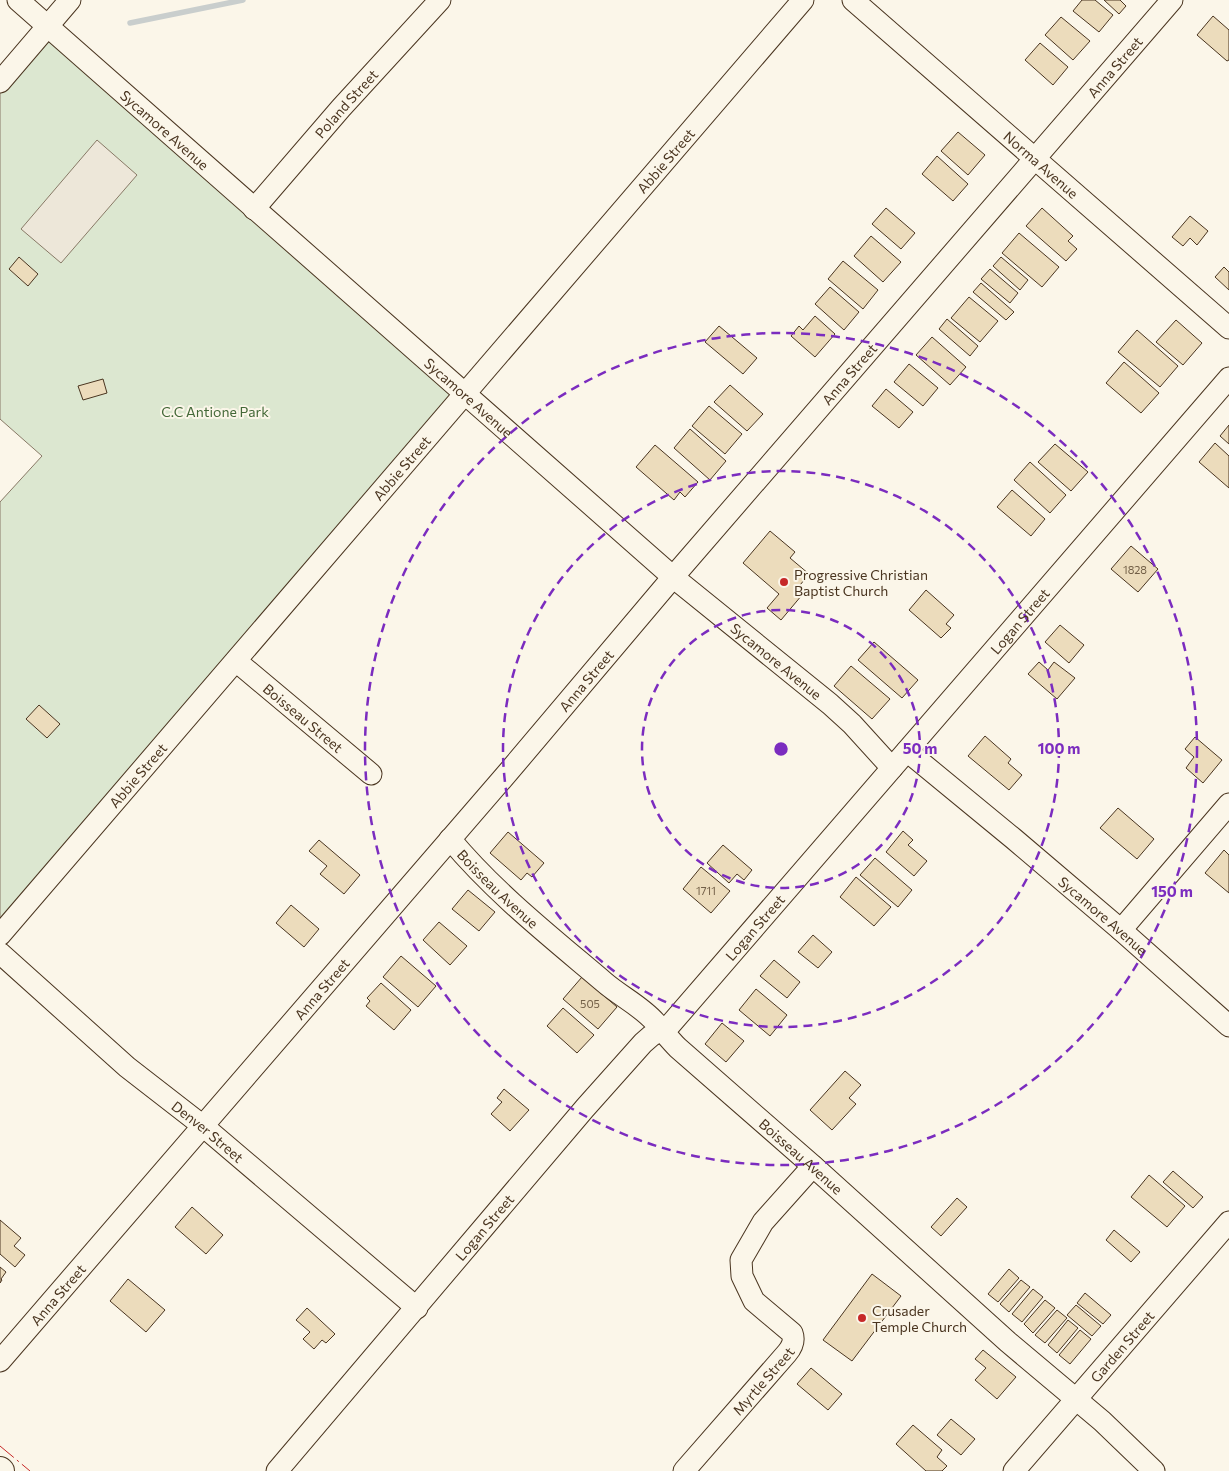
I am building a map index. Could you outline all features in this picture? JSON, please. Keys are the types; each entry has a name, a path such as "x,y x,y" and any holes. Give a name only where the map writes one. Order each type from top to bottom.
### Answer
{"street":[{"name":"Sycamore Avenue","path":"18,0 673,577 830,704 866,738 892,768"},
{"path":"0,82 70,0"},
{"name":"Poland Street","path":"254,209 341,108 440,0"},
{"name":"Abbie Street","path":"0,935 803,0"},
{"name":"Norma Avenue","path":"853,0 1229,328"},
{"name":"Anna Street","path":"0,1361 673,577 1172,0"},
{"name":"Logan Street","path":"277,1471 585,1108 643,1043 670,1025 1229,378"},
{"name":"Boisseau Street","path":"236,661 371,774"},
{"name":"Sycamore Avenue","path":"906,751 1121,930 1229,1026"},
{"path":"1121,930 1229,804"},
{"name":"Boisseau Avenue","path":"450,839 468,861 542,929 611,988 643,1011 678,1048 813,1166 1008,1342 1102,1421 1154,1471"},
{"name":"Denver Street","path":"0,953 127,1067 203,1126 417,1308"},
{"name":"Myrtle Street","path":"684,1471 787,1353 792,1344 794,1337 792,1333 754,1301 742,1276 741,1260 763,1222 813,1166"},
{"name":"Garden Street","path":"1014,1471 1229,1222"}],"green space":[{"name":"C.C Antione Park","path":"48,26 466,393 0,935 0,502 42,456 0,419 0,82"}],"shaded area":[{"path":"97,140 137,175 61,263 21,229"}],"building":[{"path":"1082,0 1095,0 1113,15 1099,32 1073,11"},
{"path":"1104,0 1120,0 1126,6 1119,14"},
{"path":"1213,16 1229,30 1229,60 1227,61 1197,35"},
{"path":"1061,17 1090,41 1073,60 1045,35"},
{"path":"1040,43 1068,67 1053,85 1025,60"},
{"path":"958,132 985,155 968,175 941,151"},
{"path":"937,156 968,184 953,201 922,174"},
{"path":"886,208 915,233 901,249 872,224"},
{"path":"1042,208 1073,236 1068,241 1077,249 1066,261 1026,226"},
{"path":"1190,216 1208,231 1197,245 1190,238 1183,246 1172,237"},
{"path":"1019,233 1059,267 1042,287 1002,253"},
{"path":"871,236 901,262 883,282 854,256"},
{"path":"19,257 38,274 28,286 9,269"},
{"path":"1001,257 1028,280 1020,290 993,266"},
{"path":"843,261 878,290 863,309 828,279"},
{"path":"1224,267 1229,272 1229,290 1215,277"},
{"path":"990,269 1018,293 1010,303 981,279"},
{"path":"981,283 1014,312 1006,320 973,292"},
{"path":"830,287 859,312 844,330 815,304"},
{"path":"969,297 998,321 980,342 951,318"},
{"path":"815,316 835,334 815,357 791,336 799,326 803,330"},
{"path":"947,319 978,346 970,356 939,329"},
{"path":"1176,320 1202,343 1183,365 1156,342"},
{"path":"719,326 757,358 743,374 705,342"},
{"path":"1137,330 1178,366 1160,387 1118,352"},
{"path":"932,337 966,367 950,385 916,355"},
{"path":"1124,362 1159,393 1141,413 1106,383"},
{"path":"909,364 938,388 923,406 894,382"},
{"path":"103,379 107,393 83,400 78,386"},
{"path":"730,385 763,414 747,431 714,402"},
{"path":"886,389 913,412 899,428 872,406"},
{"path":"709,406 742,434 725,454 692,426"},
{"path":"1229,425 1229,444 1220,436"},
{"path":"690,429 726,461 710,480 674,448"},
{"path":"1215,443 1229,456 1229,488 1199,462"},
{"path":"1055,444 1088,472 1071,491 1038,462"},
{"path":"655,445 698,482 685,497 680,492 674,500 636,467"},
{"path":"1030,462 1066,495 1050,513 1014,480"},
{"path":"1012,490 1045,519 1031,536 997,507"},
{"name":"Progressive Christian Baptist Church","path":"770,531 795,552 790,558 809,574 796,590 802,595 781,620 767,608 779,594 743,563"},
{"path":"1131,546 1158,569 1138,592 1111,569"},
{"path":"926,590 954,615 946,624 951,628 941,638 909,610"},
{"path":"1060,625 1084,645 1069,663 1045,642"},
{"path":"874,642 918,680 902,698 858,660"},
{"path":"1039,662 1048,670 1054,662 1075,678 1057,699 1028,674"},
{"path":"851,666 890,699 872,719 834,686"},
{"path":"39,705 60,724 47,738 26,719"},
{"path":"985,736 1011,759 1008,763 1022,775 1009,790 968,756"},
{"path":"1195,737 1222,760 1203,783 1186,768 1194,757 1185,749"},
{"path":"1118,808 1154,839 1137,859 1100,828"},
{"path":"903,831 913,840 908,845 927,861 914,876 886,852"},
{"path":"508,832 544,863 532,877 527,873 521,880 490,853"},
{"path":"319,840 360,875 344,894 320,874 327,866 309,851"},
{"path":"723,845 752,870 744,880 737,874 729,883 707,863"},
{"path":"1224,850 1229,855 1229,893 1205,873"},
{"path":"875,858 912,890 898,907 860,875"},
{"path":"701,867 730,891 711,913 683,889"},
{"path":"856,877 891,907 874,926 840,897"},
{"path":"468,890 495,912 479,931 452,909"},
{"path":"291,905 319,929 304,947 276,923"},
{"path":"439,922 467,946 450,965 423,940"},
{"path":"813,935 832,952 818,968 798,952"},
{"path":"401,956 436,986 418,1007 383,977"},
{"path":"774,960 800,982 787,998 760,976"},
{"path":"582,977 617,1007 598,1029 563,999"},
{"path":"381,983 411,1010 394,1030 366,1006 370,1001 367,998"},
{"path":"756,989 787,1015 770,1036 739,1010"},
{"path":"563,1008 594,1035 577,1053 547,1026"},
{"path":"722,1023 744,1041 726,1062 705,1044"},
{"path":"845,1071 861,1085 849,1098 856,1104 832,1130 810,1110"},
{"path":"504,1089 529,1110 510,1131 491,1114 502,1102 497,1098"},
{"path":"1173,1171 1203,1197 1193,1208 1163,1182"},
{"path":"1149,1175 1185,1206 1167,1227 1131,1197"},
{"path":"957,1198 967,1207 941,1236 931,1227"},
{"path":"192,1207 223,1235 206,1254 175,1227"},
{"path":"0,1220 21,1238 14,1246 25,1255 15,1267 0,1254"},
{"path":"1114,1230 1140,1252 1131,1262 1106,1240"},
{"path":"0,1267 6,1272 0,1283"},
{"path":"1009,1269 1019,1278 998,1302 988,1294"},
{"name":"Crusader Temple Church","path":"872,1274 901,1296 852,1361 823,1340"},
{"path":"128,1279 165,1310 146,1332 110,1301"},
{"path":"1021,1280 1030,1287 1009,1312 1000,1304"},
{"path":"1033,1289 1043,1297 1022,1322 1012,1314"},
{"path":"1085,1293 1111,1315 1103,1324 1077,1303"},
{"path":"1045,1300 1055,1308 1033,1333 1024,1324"},
{"path":"1076,1305 1101,1326 1092,1336 1067,1315"},
{"path":"307,1308 335,1334 326,1343 322,1340 314,1349 303,1339 310,1332 296,1320"},
{"path":"1057,1310 1067,1318 1045,1343 1035,1335"},
{"path":"1068,1320 1078,1328 1057,1353 1048,1345"},
{"path":"1080,1330 1091,1339 1070,1364 1059,1355"},
{"path":"983,1350 1016,1377 997,1399 975,1380 986,1368 975,1359"},
{"path":"811,1368 842,1394 828,1410 797,1384"},
{"path":"951,1419 975,1439 961,1455 937,1435"},
{"path":"913,1425 942,1450 937,1457 947,1466 942,1471 926,1471 896,1444"}],"waterway":[{"path":"130,23 243,0"}],"power":[{"path":"0,1446 30,1471"}],"place":[{"name":"Progressive Christian Baptist Church","path":"784,582"},
{"name":"Crusader Temple Church","path":"862,1318"}]}
